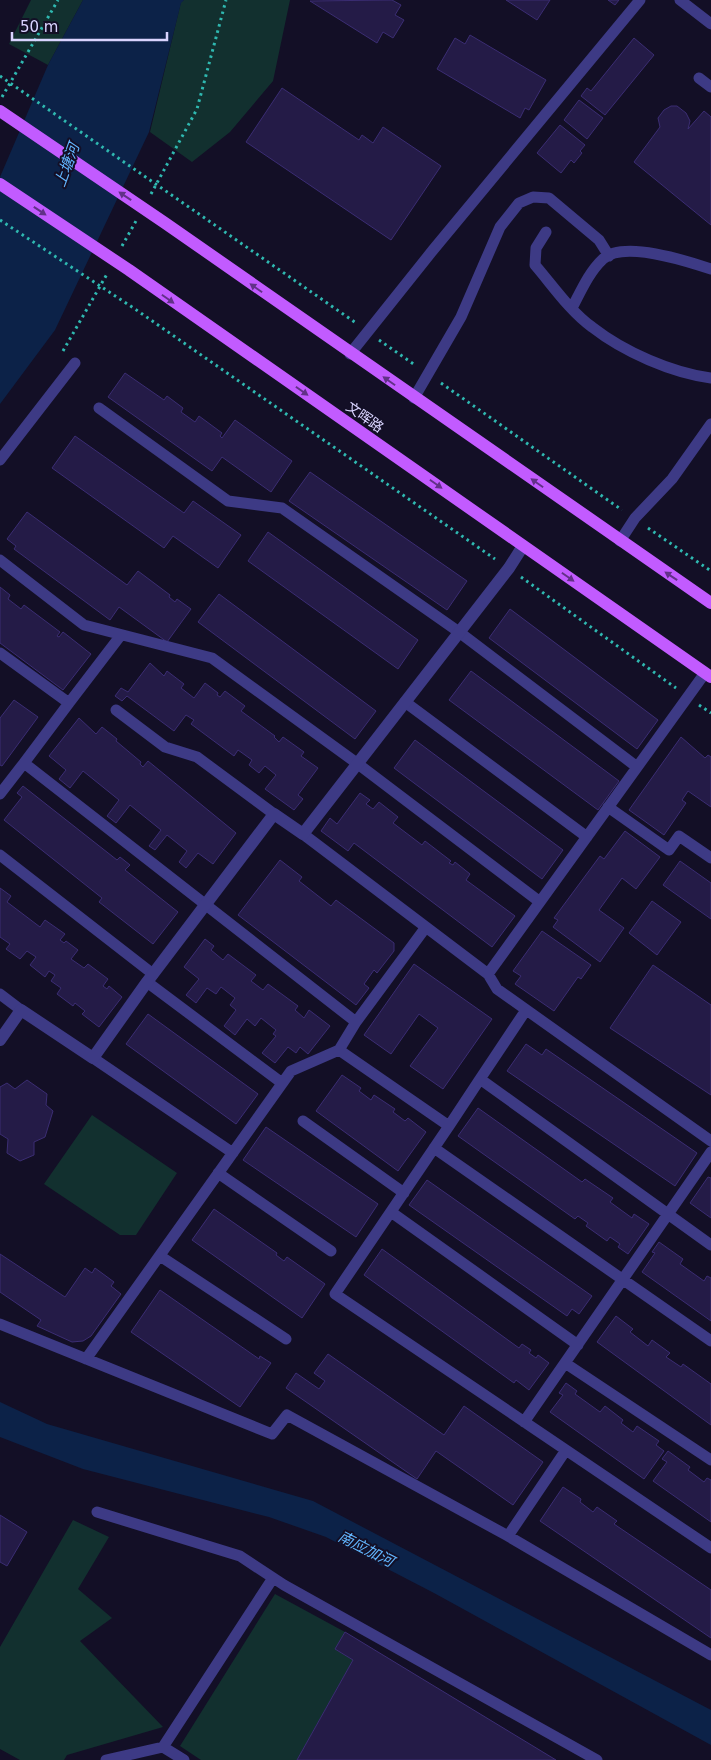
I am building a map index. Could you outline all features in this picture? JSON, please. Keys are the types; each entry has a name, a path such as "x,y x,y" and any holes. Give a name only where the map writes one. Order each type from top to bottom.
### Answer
{"main road":[{"path":"0,112 165,224 711,603"},
{"name":"文晖路","path":"0,184 129,270 708,675"}],"street":[{"path":"0,1040 21,1010 92,1058 274,814 303,834 509,568 523,546"}],"lane":[{"path":"350,354 640,0"},
{"path":"680,0 711,24"},
{"path":"699,78 711,87"},
{"path":"414,398 461,317 500,227 519,203 533,197 548,198 600,240 609,256"},
{"path":"546,232 536,248 535,265 592,328 640,355 687,375 711,378"},
{"path":"572,308 592,270 604,257 630,250 682,260 711,269"},
{"path":"0,460 75,363"},
{"path":"99,408 228,501 282,508 459,632 637,767"},
{"path":"620,541 635,518 672,479 710,427"},
{"path":"0,560 84,625 212,658 358,764 540,902"},
{"path":"0,794 120,635"},
{"path":"0,653 68,703"},
{"path":"488,974 688,697 708,675"},
{"path":"406,702 587,837"},
{"path":"116,710 165,747 197,756 274,814"},
{"path":"24,763 356,1022"},
{"path":"608,807 669,850 679,836 711,858"},
{"path":"303,834 488,974 497,989 711,1141"},
{"path":"0,854 150,978 282,1083"},
{"path":"86,1359 291,1071 339,1050 356,1022 426,927"},
{"path":"0,994 21,1010"},
{"path":"526,1010 335,1294 711,1548"},
{"path":"339,1050 449,1126"},
{"path":"92,1058 233,1153"},
{"path":"480,1079 711,1244"},
{"path":"303,1121 404,1193"},
{"path":"434,1148 711,1341"},
{"path":"524,1422 711,1152"},
{"path":"218,1173 331,1251"},
{"path":"391,1212 578,1344"},
{"path":"160,1256 286,1340"},
{"path":"0,1324 272,1434 287,1415 508,1536 711,1655"},
{"path":"565,1363 711,1460"},
{"path":"508,1536 566,1450"},
{"path":"97,1512 240,1556 273,1578 596,1760"},
{"path":"163,1748 273,1578"},
{"path":"106,1760 163,1748 184,1760"}],"path":[{"path":"0,100 58,0"},
{"path":"149,196 197,109 226,0"},
{"path":"0,76 177,197 711,571"},
{"path":"121,248 140,213"},
{"path":"0,220 114,295 509,568 711,713"},
{"path":"58,357 70,342 111,265"}],"green space":[{"path":"31,0 83,0 48,65 9,44"},
{"path":"184,0 290,0 273,81 230,132 192,162 150,132 181,2"},
{"path":"92,1115 177,1173 136,1235 120,1235 44,1184"},
{"path":"73,1520 109,1537 78,1589 112,1618 80,1641 163,1727 67,1755 64,1760 20,1760 0,1749 0,1647"},
{"path":"275,1594 345,1632 335,1649 353,1660 297,1760 201,1760 180,1746"}],"water":[{"name":"上塘河","path":"83,0 184,0 181,3 149,132 55,330 0,404 0,177 48,65"},
{"name":"南应加河","path":"0,1402 47,1424 313,1501 711,1710 711,1745 434,1593 326,1537 269,1517 83,1469 0,1437"}],"building":[{"path":"392,0 401,5 395,15 404,20 393,38 383,32 377,43 310,1"},
{"path":"506,0 550,0 537,20"},
{"path":"608,0 619,0 615,5"},
{"path":"470,35 546,80 529,110 525,108 520,118 437,69 455,38 465,44"},
{"path":"634,38 654,55 605,115 581,96 587,88 591,91"},
{"path":"282,88 359,140 362,135 373,143 383,127 441,166 391,240 246,142"},
{"path":"579,100 603,118 587,139 564,120"},
{"path":"671,106 677,106 686,113 690,121 688,129 704,111 711,117 711,225 634,162 660,127 658,118 664,110"},
{"path":"560,125 585,145 580,151 582,153 574,163 571,160 561,173 537,153"},
{"path":"125,373 164,400 167,396 183,408 181,412 195,422 199,416 222,433 220,436 222,438 235,420 292,461 271,492 222,457 212,471 108,397"},
{"path":"75,436 184,513 193,501 241,535 218,568 173,536 164,548 52,468"},
{"path":"310,472 467,581 447,610 289,501"},
{"path":"27,512 127,585 138,571 170,595 169,597 175,602 177,599 191,609 167,642 119,607 110,620 14,549 16,546 7,539"},
{"path":"268,532 418,640 398,669 248,561"},
{"path":"0,587 10,595 8,599 21,609 24,605 60,632 57,636 59,637 63,632 91,654 63,690 0,643"},
{"path":"219,594 376,711 355,739 198,622"},
{"path":"510,609 658,720 637,749 489,638"},
{"path":"150,663 164,676 167,671 184,684 181,688 194,698 205,683 218,693 217,695 220,697 225,691 245,706 241,711 275,736 279,742 283,737 304,752 301,756 318,768 298,795 303,799 294,810 265,789 276,775 265,766 259,773 249,765 252,760 238,750 234,756 191,724 194,720 186,715 174,731 127,696 122,701 115,696 121,688 128,692"},
{"path":"471,671 619,781 598,810 449,700"},
{"path":"14,700 38,717 2,766 0,765 0,718"},
{"path":"79,718 96,734 102,727 141,762 140,764 143,767 148,761 236,833 213,864 198,853 186,868 179,862 187,851 167,835 155,850 149,846 161,830 130,805 116,823 107,816 119,800 83,771 70,788 59,779 66,770 49,756"},
{"path":"681,737 705,758 708,755 711,757 711,807 688,791 682,800 686,803 664,835 629,810"},
{"path":"415,740 563,850 542,879 394,768"},
{"path":"23,786 117,860 120,857 130,865 125,870 178,912 153,944 99,902 102,898 4,820 22,797 17,793"},
{"path":"360,793 370,800 366,804 373,809 379,802 398,817 393,823 422,845 425,841 451,861 449,863 453,865 455,862 470,874 466,880 515,916 492,947 354,843 348,851 321,831 330,818 337,824"},
{"path":"625,831 660,857 636,889 622,878 599,910 624,928 600,962 553,927 558,920 554,918 600,856 604,859"},
{"path":"280,860 302,877 299,881 331,906 336,900 394,943 394,951 377,973 374,970 364,984 369,988 356,1005 238,915"},
{"path":"680,861 711,883 711,919 663,885"},
{"path":"0,888 11,896 7,902 40,927 45,920 65,934 60,940 64,943 66,941 78,950 71,959 84,968 88,964 108,979 103,986 107,989 109,986 122,997 99,1027 82,1014 85,1011 75,1003 73,1006 57,994 61,988 51,981 55,975 49,971 45,977 30,965 36,957 27,951 20,959 6,949 10,944 0,937"},
{"path":"652,901 681,922 657,955 629,933"},
{"path":"542,931 591,965 581,979 578,977 554,1011 515,984 521,976 513,971"},
{"path":"205,939 214,946 211,950 223,960 228,954 256,975 251,981 263,990 268,984 298,1006 295,1010 304,1018 309,1010 330,1026 308,1054 300,1047 296,1053 288,1047 275,1063 262,1053 276,1036 273,1034 276,1030 261,1018 255,1026 247,1019 235,1035 224,1026 236,1010 230,1005 235,998 221,987 216,994 207,988 196,1003 186,995 199,979 184,967"},
{"path":"414,964 492,1019 443,1089 410,1066 438,1028 419,1014 391,1054 364,1035"},
{"path":"653,965 711,1005 711,1095 610,1028"},
{"path":"148,1014 258,1094 236,1124 126,1044"},
{"path":"526,1044 542,1055 546,1049 697,1153 675,1186 507,1071"},
{"path":"342,1075 361,1088 359,1091 371,1100 374,1095 395,1109 393,1112 405,1121 408,1118 426,1132 398,1171 316,1111"},
{"path":"27,1080 47,1094 46,1105 53,1111 45,1137 34,1142 34,1155 20,1161 7,1153 8,1139 0,1134 0,1087 7,1083 15,1089"},
{"path":"478,1108 582,1182 585,1179 613,1198 610,1202 632,1218 634,1214 649,1224 628,1254 618,1247 620,1244 610,1237 607,1241 586,1226 588,1223 578,1216 575,1219 458,1136"},
{"path":"266,1127 378,1204 356,1237 243,1160"},
{"path":"708,1177 711,1178 711,1218 690,1203"},
{"path":"427,1180 592,1296 579,1314 572,1309 567,1316 409,1205"},
{"path":"214,1209 277,1253 276,1255 284,1261 287,1257 325,1284 302,1318 192,1240"},
{"path":"659,1242 683,1259 680,1264 704,1281 707,1276 711,1278 711,1321 642,1272 655,1253 652,1252"},
{"path":"382,1249 519,1348 522,1344 531,1350 529,1353 536,1358 538,1355 549,1363 529,1390 516,1380 514,1383 364,1275"},
{"path":"0,1254 65,1297 85,1268 92,1273 95,1268 114,1282 111,1286 121,1294 91,1336 83,1341 72,1342 37,1326 41,1320 0,1292"},
{"path":"160,1290 259,1359 260,1356 271,1363 240,1407 131,1332"},
{"path":"616,1316 633,1329 630,1332 648,1346 652,1340 670,1353 666,1357 681,1367 683,1364 711,1384 711,1425 597,1342"},
{"path":"328,1354 444,1435 464,1406 543,1462 513,1505 436,1451 417,1479 286,1388 296,1373 319,1389 325,1381 314,1373"},
{"path":"566,1383 577,1391 575,1394 600,1412 605,1406 623,1420 621,1423 633,1432 637,1426 659,1441 656,1445 664,1451 644,1479 550,1412 563,1395 559,1393"},
{"path":"668,1451 690,1467 688,1470 704,1482 707,1478 711,1480 711,1522 653,1481 667,1462 662,1459"},
{"path":"563,1487 581,1499 580,1502 593,1512 597,1507 617,1521 614,1524 711,1590 711,1638 540,1521"},
{"path":"0,1515 27,1532 7,1566 0,1562"},
{"path":"345,1632 556,1760 297,1760 353,1660 335,1649"}]}
